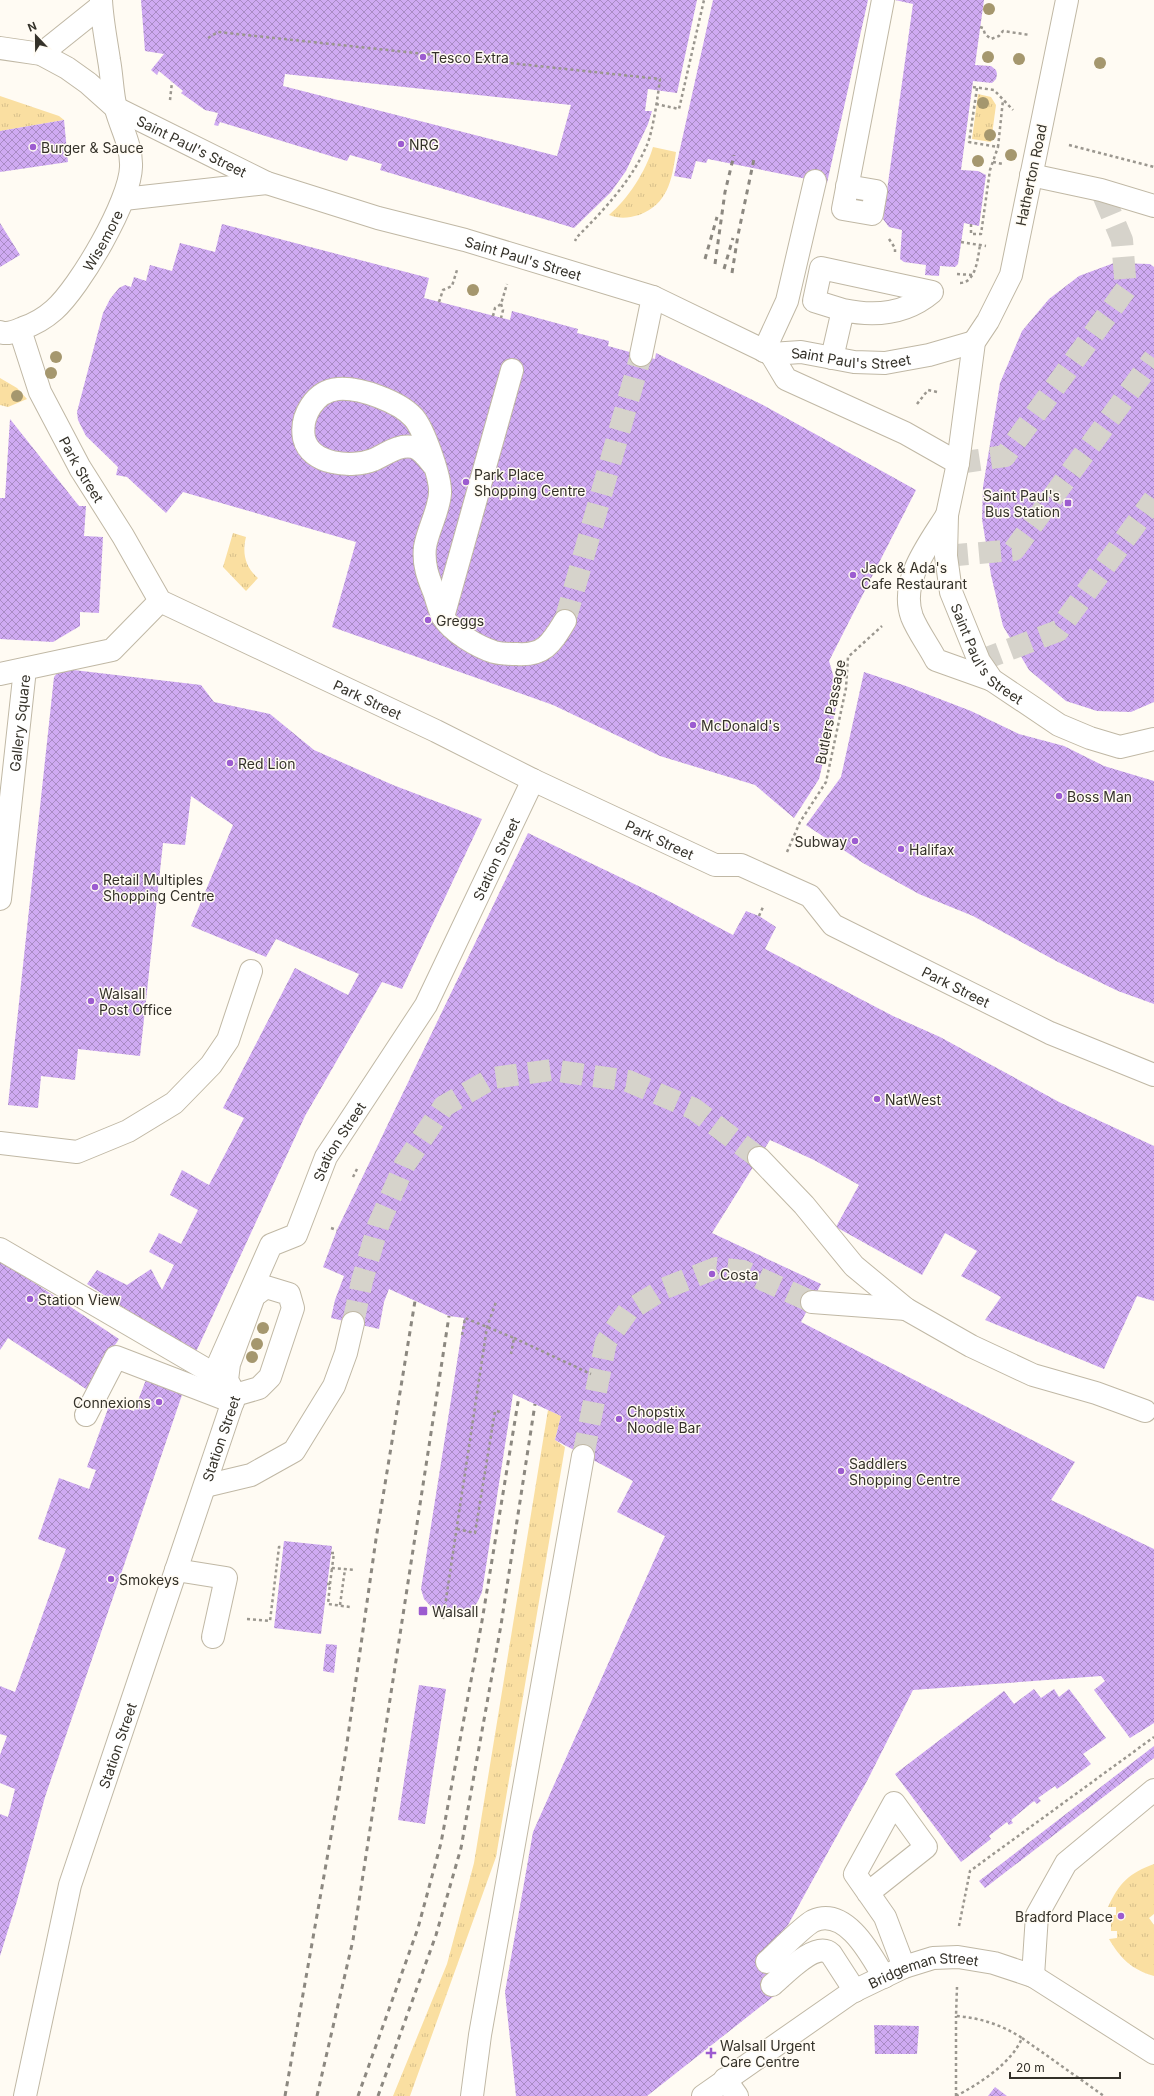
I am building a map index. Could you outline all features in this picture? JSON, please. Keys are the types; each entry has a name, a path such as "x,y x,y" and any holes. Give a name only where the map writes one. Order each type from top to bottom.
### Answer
{"street":[{"path":"872,214 843,209 883,0"},
{"name":"Hatherton Road","path":"974,342 988,321 1011,275 1067,0"},
{"name":"Wisemore","path":"101,3 41,54 67,68 88,83 116,108"},
{"name":"Wisemore","path":"6,333 39,322 56,309 77,283 100,247 124,199 130,183 132,166 129,146 116,108 101,3"},
{"path":"0,48 41,54"},
{"name":"Saint Paul's Street","path":"116,108 267,183 378,218 465,240 653,297 768,352 801,352 854,362 885,363 929,355 974,342 958,463 947,515 946,556 950,592 979,661 992,680 1060,725 1090,738 1120,746 1154,739"},
{"path":"1031,175 1101,190 1154,206"},
{"path":"768,352 787,301 815,181"},
{"name":"Saint Paul's Street","path":"124,199 267,183"},
{"path":"641,355 653,297"},
{"path":"832,358 843,310"},
{"name":"Park Street","path":"6,333 40,392 80,468 123,536 160,601 436,731 533,780 715,865 741,865 810,896 833,924 1050,1033 1154,1075"},
{"name":"Saint Paul's Street","path":"768,352 786,380 905,433 958,463"},
{"path":"443,617 512,370"},
{"path":"435,467 421,451 413,447 400,447 371,461 356,463 337,463 321,459 311,451 304,437 307,414 317,400 327,393 338,389 352,390 375,396 398,405 414,418 423,432 435,467 440,492 425,548 426,570 443,617 456,632 495,653 532,655 551,644 565,621"},
{"path":"947,515 924,551 908,588 912,616 936,660 992,680"},
{"path":"25,668 112,650 160,601"},
{"name":"Gallery Square","path":"0,674 25,668 0,899"},
{"name":"Station Street","path":"25,2096 70,1885 234,1398 214,1374 271,1245 296,1235 326,1157 426,1005 533,780"},
{"path":"0,1143 77,1152 128,1131 174,1103 211,1065 228,1040 251,970"},
{"path":"759,1158 804,1205 854,1266 906,1309 972,1346 1033,1376 1096,1393 1145,1411"},
{"path":"0,1249 214,1374"},
{"path":"812,1302 906,1309"},
{"path":"204,1486 251,1476 294,1451 334,1386 346,1353 353,1323"},
{"path":"86,1415 116,1357 234,1398"},
{"path":"472,2096 480,2035 583,1456"},
{"path":"176,1570 226,1578 213,1636"},
{"path":"1033,1976 1037,1915 1066,1863 1154,1790"},
{"path":"868,1893 885,1917 904,1968"},
{"path":"767,1962 812,1922 828,1919 841,1923 855,1933 884,1977"},
{"path":"772,1985 810,1954 821,1950 827,1950 855,1991"},
{"name":"Bridgeman Street","path":"703,2096 731,2088 855,1991 904,1968 933,1958 958,1957 994,1963 1033,1976 1125,2037 1154,2053"}],"path":[{"path":"656,104 679,109 704,0"},
{"path":"980,27 983,28 985,34 991,39 999,36 1003,31 1060,40"},
{"path":"208,38 218,32 660,79 648,144 634,170 599,214 577,237 564,270"},
{"path":"973,87 985,89"},
{"path":"977,88 969,142 998,147"},
{"path":"971,224 971,234 981,234 990,170 998,147 1003,100"},
{"path":"1039,137 1154,167"},
{"path":"993,162 1004,164"},
{"path":"872,214 895,248 894,258"},
{"path":"439,302 443,290 452,286 465,240"},
{"path":"961,242 975,244"},
{"path":"954,282 966,283 969,280 977,263 980,245"},
{"path":"500,304 503,310 501,318"},
{"path":"905,433 918,400 928,390 966,398"},
{"name":"Butlers Passage","path":"800,822 826,782 846,688 848,657 910,600"},
{"path":"443,1619 488,1327 496,1302"},
{"path":"462,1335 465,1318 514,1338 591,1374"},
{"path":"511,1354 514,1338"},
{"path":"457,1529 475,1533 495,1411 502,1412"},
{"path":"330,1553 334,1553 329,1584 328,1604 350,1607"},
{"path":"332,1568 355,1570"},
{"path":"340,1605 345,1569"},
{"path":"1022,2038 1017,2050 977,2085 956,2096 956,2016 960,1921 970,1872 1154,1737"},
{"path":"956,2016 994,2023 1008,2029 1104,2096"}],"green space":[{"path":"978,94 991,97 996,105 991,142 972,139"},
{"path":"0,96 59,116 64,120 0,131"},
{"path":"653,147 676,152 673,172 667,190 662,198 649,210 639,215 624,218 609,215 623,201 636,184 646,166"},
{"path":"0,378 17,388 27,399 8,407 0,405"},
{"path":"233,533 246,537 244,549 247,564 258,578 246,591 223,567"},
{"path":"548,1410 561,1416 555,1440 565,1447 496,1857 410,2096 393,2096 447,1964 474,1863"},
{"path":"1154,1864 1154,1914 1149,1918 1154,1925 1154,1976 1133,1967 1113,1946 1109,1939 1117,1938 1117,1931 1111,1931 1111,1915 1116,1915 1116,1907 1108,1907 1116,1891 1131,1875"}],"building":[{"path":"141,0 697,0 677,93 648,89 645,111 652,111 648,124 626,171 611,192 574,228 380,170 382,164 350,155 347,161 220,122 218,126 214,125 218,113 205,110 181,93 183,91 159,71 157,75 151,70 164,54 145,51","holes":["285,74 571,105 557,156 283,86"]},
{"path":"713,0 868,0 827,183 708,159 706,163 696,161 691,179 674,176"},
{"path":"895,0 984,0 975,65 991,66 996,70 997,74 996,79 992,83 973,81 961,170 978,171 986,175 979,226 964,223 958,264 955,267 940,266 939,276 925,275 926,265 904,262 900,259 902,230 889,227 883,219 913,4"},
{"name":"Burger & Sauce","path":"64,120 68,162 0,172 0,131"},
{"path":"0,223 20,255 0,267"},
{"name":"Park Place Shopping Centre","path":"222,224 429,278 424,298 510,320 512,311 578,329 577,333 609,341 608,346 655,359 656,353 763,405 916,490 829,661 839,695 819,779 794,818 755,785 660,756 553,705 332,627 356,542 183,492 166,513 127,477 116,475 118,467 86,436 78,420 77,412 103,313 110,299 119,288 125,285 131,287 134,277 146,281 150,265 172,271 180,243 215,252"},
{"name":"Saint Paul's Bus Station","path":"1114,263 1150,264 1154,267 1154,702 1131,712 1097,711 1066,701 1029,670 1003,626 991,575 982,519 983,487 1000,383 1022,331 1049,299 1079,276"},
{"path":"10,419 79,506 86,506 84,536 103,537 99,613 80,612 80,626 53,642 0,639 0,498 5,498"},
{"path":"65,669 201,685 214,702 270,714 314,750 393,785 482,819 402,989 382,982 305,1116 195,1354 87,1284 97,1270 127,1285 151,1269 162,1290 174,1265 149,1252 159,1233 181,1244 198,1210 170,1195 182,1170 209,1185 244,1118 223,1108 295,968 348,995 359,974 276,939 266,957 191,926 233,825 191,796 185,845 163,843 140,1056 78,1049 75,1080 41,1076 38,1108 8,1105 54,677 58,672"},
{"path":"864,672 906,686 971,711 1019,734 1064,746 1104,766 1154,781 1154,1004 1118,991 1058,962 973,916 919,894 863,863 806,825 841,777"},
{"name":"Saddlers Shopping Centre","path":"528,833 655,894 733,935 746,911 759,916 776,927 765,949 893,1016 940,1037 1059,1102 1154,1146 1154,1301 1137,1296 1104,1369 985,1320 1001,1297 961,1276 977,1251 945,1233 922,1275 836,1227 859,1185 814,1160 770,1140 712,1233 821,1284 801,1322 1075,1462 1051,1500 1154,1549 1154,1723 1130,1738 1094,1690 1105,1681 1101,1676 913,1690 867,1781 788,1925 764,1951 782,1955 789,1986 773,1991 774,1996 647,2096 516,2096 505,1992 533,1832 665,1536 617,1512 633,1481 555,1440 561,1416 513,1394 482,1592 473,1609 465,1614 446,1617 437,1613 424,1599 421,1589 464,1318 449,1316 389,1289 384,1302 379,1329 331,1318 335,1300 344,1276 323,1267 337,1230"},
{"name":"Station View","path":"0,1260 119,1339 86,1389 8,1338 0,1350"},
{"path":"147,1377 183,1392 45,1797 17,1901 0,1956 0,1814 8,1817 15,1789 0,1783 0,1755 7,1736 0,1734 0,1686 15,1692 66,1549 38,1539 59,1478 89,1489 96,1470 87,1467 110,1403 134,1411"},
{"path":"284,1541 332,1546 321,1634 274,1628"},
{"path":"326,1644 337,1645 334,1673 323,1671"},
{"path":"419,1685 446,1689 425,1824 398,1820"},
{"path":"1034,1689 1041,1698 1054,1689 1059,1697 1069,1689 1106,1738 1083,1754 1091,1764 1057,1789 1055,1786 1038,1798 1041,1801 1037,1804 1034,1801 1011,1820 1013,1823 1009,1825 1007,1822 989,1836 991,1839 961,1862 895,1774 1004,1691 1014,1704"},
{"path":"1154,1746 1154,1758 985,1888 979,1881"},
{"path":"874,2025 919,2026 917,2054 875,2054"},
{"path":"995,2087 1007,2096 988,2096"}],"tunnel":[{"path":"958,463 1005,456 1126,289 1122,240 1101,190"},
{"path":"565,621 641,355"},
{"path":"946,556 1014,550 1154,358"},
{"path":"979,661 1058,631 1154,499"},
{"path":"353,1323 362,1281 378,1226 405,1164 444,1106 493,1078 551,1070 628,1081 694,1109 759,1158"},
{"path":"583,1456 606,1342 628,1311 665,1288 716,1268 743,1271 812,1302"}],"railway":[{"path":"715,264 725,192 734,155"},
{"path":"732,273 738,235 754,159"},
{"path":"705,259 717,217"},
{"path":"724,269 733,238"},
{"path":"285,2096 345,1757 376,1539 415,1301"},
{"path":"317,2096 353,1940 449,1316"},
{"path":"358,2096 418,1928 441,1843 482,1621 519,1396"},
{"path":"378,2096 436,1935 461,1848 501,1625 535,1404"}],"place":[{"name":"Tesco Extra","path":"423,57"},
{"name":"NRG","path":"401,144"},
{"name":"Burger & Sauce","path":"33,147"},
{"name":"Park Place Shopping Centre","path":"466,482"},
{"name":"Saint Paul's Bus Station","path":"1068,503"},
{"name":"Jack & Ada's Cafe Restaurant","path":"853,575"},
{"name":"Greggs","path":"428,620"},
{"name":"McDonald's","path":"693,725"},
{"name":"Red Lion","path":"230,763"},
{"name":"Boss Man","path":"1059,796"},
{"name":"Subway","path":"855,841"},
{"name":"Halifax","path":"901,849"},
{"name":"Retail Multiples Shopping Centre","path":"95,887"},
{"name":"Walsall Post Office","path":"91,1001"},
{"name":"NatWest","path":"877,1099"},
{"name":"Costa","path":"712,1274"},
{"name":"Station View","path":"30,1299"},
{"name":"Connexions","path":"159,1402"},
{"name":"Chopstix Noodle Bar","path":"619,1419"},
{"name":"Saddlers Shopping Centre","path":"841,1471"},
{"name":"Smokeys","path":"111,1579"},
{"name":"Walsall","path":"423,1611"},
{"name":"Bradford Place","path":"1121,1916"},
{"name":"Walsall Urgent Care Centre","path":"711,2053"}]}
